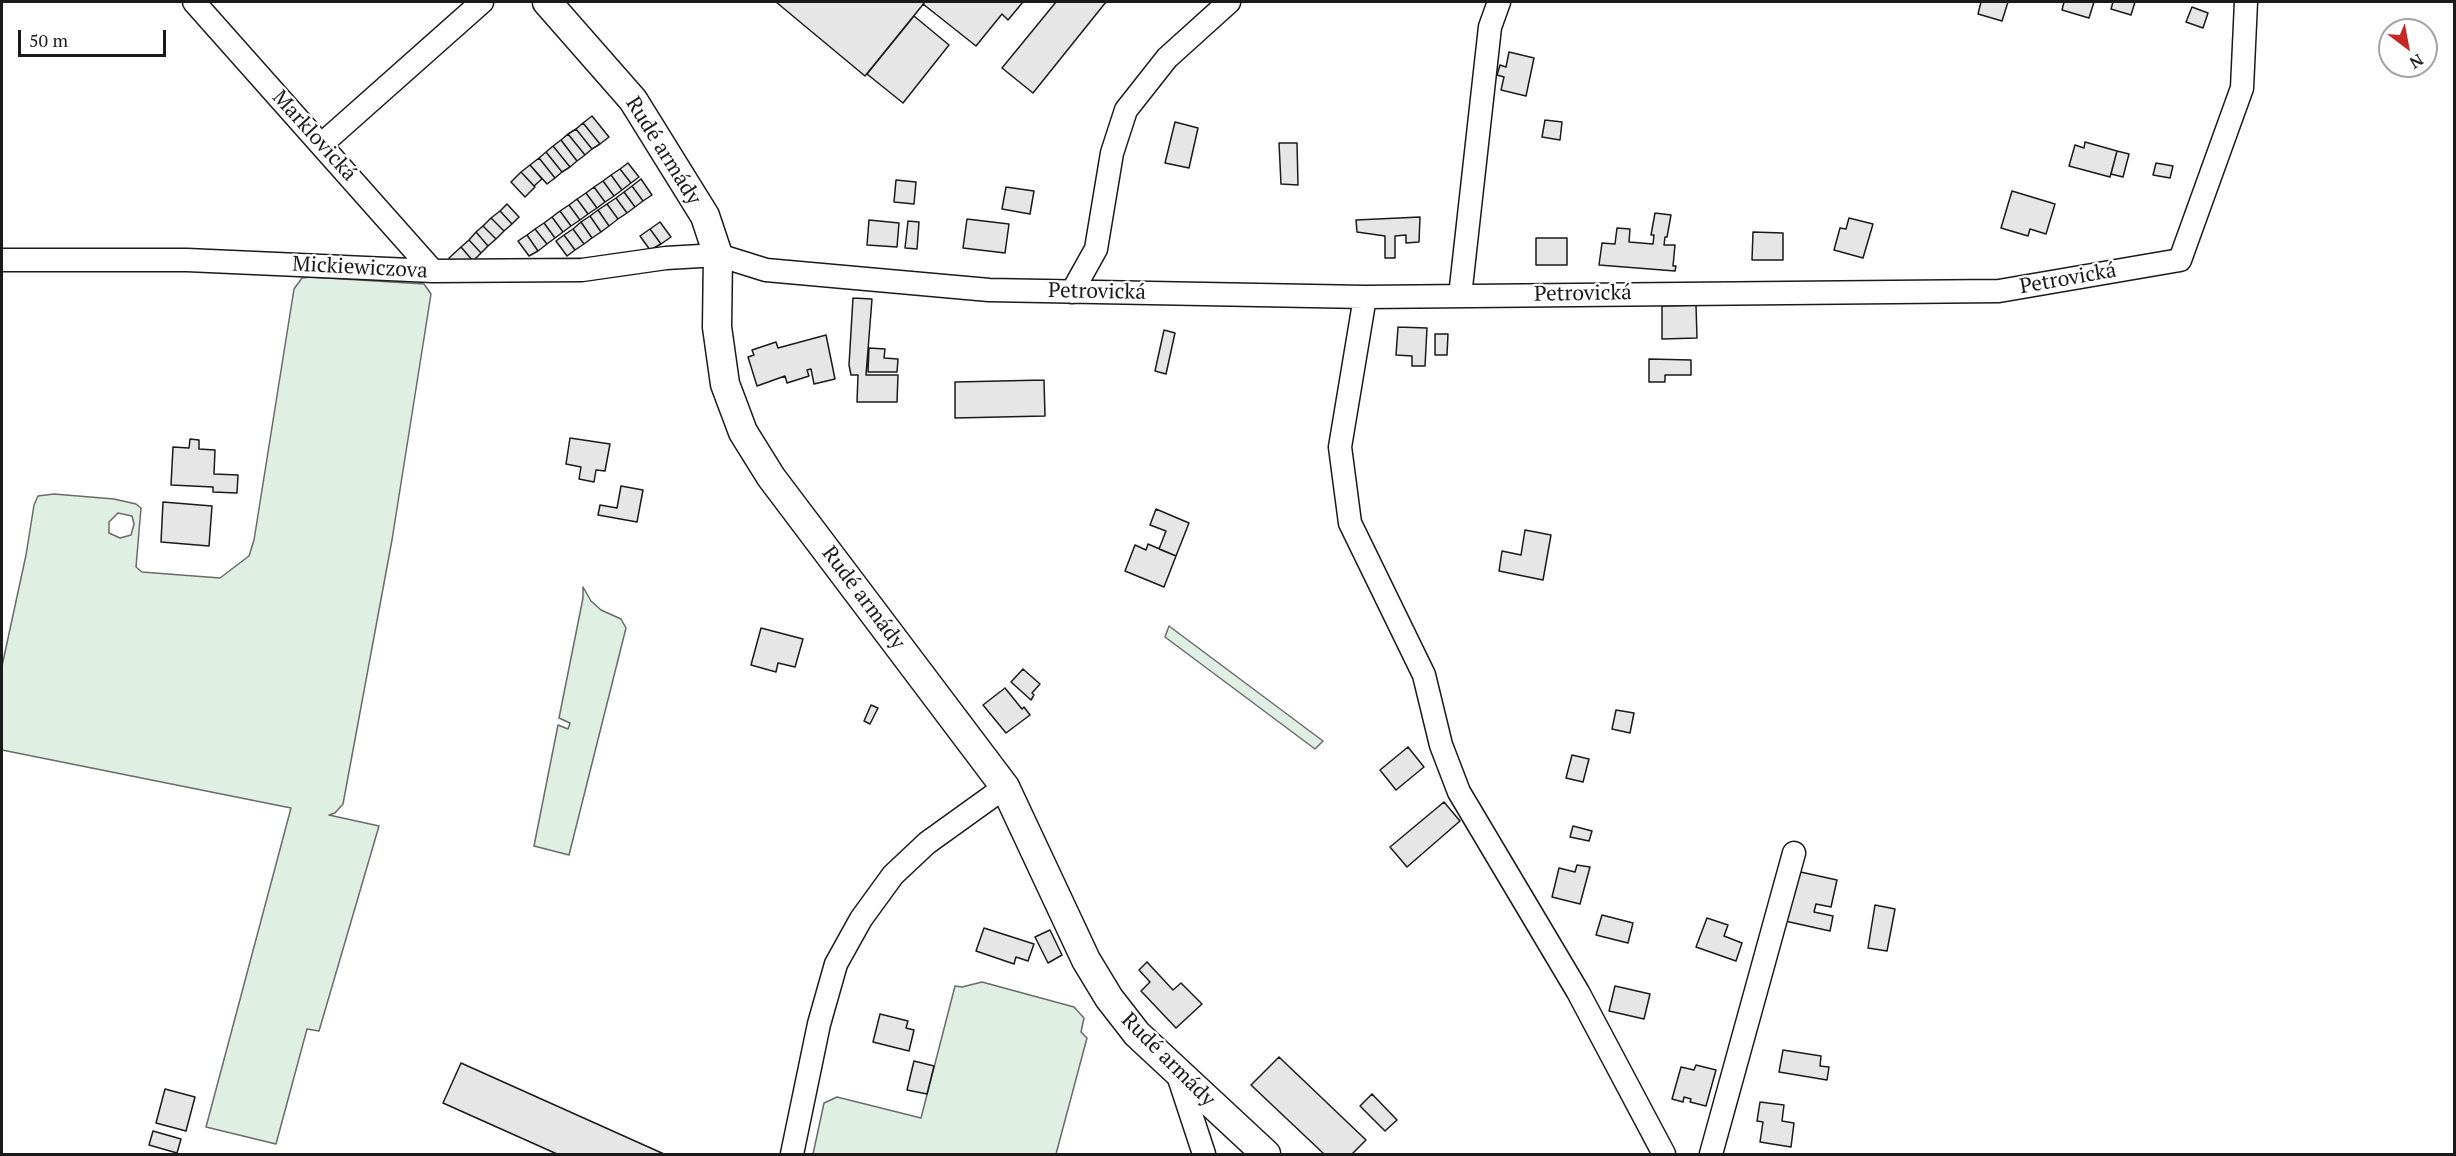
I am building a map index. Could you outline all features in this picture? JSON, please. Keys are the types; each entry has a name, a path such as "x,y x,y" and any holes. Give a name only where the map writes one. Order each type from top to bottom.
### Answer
{"main road":[{"name":"Rudé armády","path":"547,2 633,100 705,216 718,255 717,327 725,384 743,432 771,477 1005,787 1086,960 1109,998 1137,1035 1266,1155"}],"street":[{"name":"Marklovická","path":"194,2 433,271"},
{"path":"322,144 482,2"},
{"path":"1072,292 1096,249 1112,153 1126,110 1167,58 1229,2"},
{"path":"1460,296 1490,27 1499,2"},
{"name":"Petrovická","path":"718,255 766,270 989,290 1365,297 1998,291 2180,260 2242,88 2246,2"},
{"name":"Mickiewiczova","path":"2,260 187,260 433,271 582,270 666,258 718,255"},
{"path":"1365,297 1340,447 1350,523 1424,675 1441,745 1459,792 1578,992 1664,1155"},
{"path":"792,1155 819,1024 836,964 861,919 893,875 927,843 1005,787"},
{"path":"1711,1155 1794,853"},
{"path":"1177,1072 1204,1155"}],"green space":[{"path":"302,278 424,284 431,294 392,540 343,804 335,813 329,815 379,826 319,1031 307,1029 276,1144 206,1127 291,808 2,750 2,666 26,555 34,505 38,496 54,494 114,499 136,504 141,508 136,567 142,572 220,578 249,556 254,540 294,289","holes":["118,513 132,516 134,524 131,535 120,538 109,533 109,522"]},
{"path":"583,587 591,601 601,610 621,619 626,628 569,855 534,846 558,725 568,729 570,723 559,718 583,598"},
{"path":"1169,626 1323,741 1315,749 1165,637"},
{"path":"982,982 1074,1007 1084,1018 1081,1032 1087,1038 1056,1154 813,1154 824,1103 837,1097 921,1118 955,986 962,987"}],"building":[{"path":"776,2 925,2 865,76"},
{"path":"925,2 1023,2 1008,20 1002,14 976,46 923,4"},
{"path":"1056,2 1106,2 1033,93 1002,68"},
{"path":"1981,2 2008,2 2002,21 1978,14"},
{"path":"2064,2 2094,2 2089,18 2062,10"},
{"path":"2113,2 2135,2 2131,15 2111,9"},
{"path":"2192,7 2208,13 2203,28 2186,22"},
{"path":"914,16 949,45 903,103 867,74"},
{"path":"1509,52 1534,58 1526,96 1501,90 1504,77 1497,75 1500,65 1506,67"},
{"path":"592,116 609,137 600,144 583,123"},
{"path":"1545,120 1562,122 1560,140 1542,137"},
{"path":"1175,122 1198,128 1189,168 1165,163"},
{"path":"583,123 600,144 592,149 576,129"},
{"path":"576,129 592,149 585,155 568,134"},
{"path":"568,134 585,155 577,161 561,140"},
{"path":"561,140 577,161 570,167 553,146"},
{"path":"2085,142 2117,151 2110,177 2069,166 2075,145 2084,148"},
{"path":"1279,143 1297,143 1298,185 1281,184"},
{"path":"553,146 570,167 562,172 546,152"},
{"path":"2117,151 2129,154 2123,177 2111,174"},
{"path":"546,152 562,172 555,178 539,158"},
{"path":"539,158 555,178 547,184 530,165"},
{"path":"628,163 639,177 631,183 620,169"},
{"path":"2156,163 2173,166 2170,178 2153,175"},
{"path":"530,165 542,179 534,186 521,172"},
{"path":"620,169 631,183 622,190 611,175"},
{"path":"521,172 535,187 525,197 511,182"},
{"path":"611,175 622,190 614,196 603,181"},
{"path":"641,179 652,195 643,201 632,186"},
{"path":"896,180 916,182 914,204 894,202"},
{"path":"603,181 614,196 605,202 594,187"},
{"path":"632,186 643,201 635,207 624,192"},
{"path":"594,187 605,202 597,208 586,193"},
{"path":"1006,187 1034,191 1030,214 1002,209"},
{"path":"2012,191 2055,204 2046,234 2030,229 2028,236 2001,228"},
{"path":"624,192 635,207 627,213 616,198"},
{"path":"586,193 597,208 588,214 577,199"},
{"path":"616,198 627,213 618,219 607,204"},
{"path":"577,199 588,214 580,220 569,205"},
{"path":"507,204 519,217 512,224 500,211"},
{"path":"607,204 618,219 609,226 598,210"},
{"path":"569,205 580,220 571,226 560,211"},
{"path":"598,210 609,226 601,232 590,216"},
{"path":"500,211 512,224 504,231 491,218"},
{"path":"560,211 571,226 563,232 552,217"},
{"path":"1655,213 1671,215 1664,245 1675,245 1673,266 1676,266 1675,271 1599,265 1602,243 1615,244 1617,228 1630,229 1629,242 1653,244 1654,235 1651,235"},
{"path":"590,216 601,232 592,238 581,222"},
{"path":"552,217 563,232 555,238 544,223"},
{"path":"1420,217 1419,242 1406,243 1406,235 1395,236 1395,258 1385,258 1385,236 1357,232 1356,220"},
{"path":"491,218 504,231 496,239 483,226"},
{"path":"1849,218 1873,224 1863,258 1834,250 1840,228 1846,229"},
{"path":"967,219 1009,224 1005,253 963,248"},
{"path":"869,220 899,223 897,247 867,245"},
{"path":"908,221 919,222 917,249 905,248"},
{"path":"581,222 592,238 584,244 573,229"},
{"path":"660,222 671,237 661,244 650,229"},
{"path":"544,223 555,238 547,244 535,229"},
{"path":"483,226 496,239 488,246 476,232"},
{"path":"535,229 547,244 538,251 527,235"},
{"path":"573,229 584,244 575,250 564,235"},
{"path":"650,229 661,244 650,250 640,236"},
{"path":"476,232 488,246 481,253 469,240"},
{"path":"1753,232 1783,233 1783,260 1752,260"},
{"path":"527,235 538,251 529,256 518,241"},
{"path":"564,235 575,250 567,256 556,241"},
{"path":"1536,238 1567,238 1567,265 1536,265"},
{"path":"469,240 481,253 473,261 461,247"},
{"path":"461,247 473,261 455,266 449,258"},
{"path":"853,298 872,299 866,375 898,375 897,402 857,402 858,375 851,375 849,365"},
{"path":"1696,305 1697,338 1662,339 1662,306"},
{"path":"1398,327 1427,328 1425,366 1412,366 1412,356 1396,355"},
{"path":"1164,330 1175,333 1166,374 1155,371"},
{"path":"1435,334 1448,334 1447,355 1435,355"},
{"path":"826,335 835,379 814,384 811,369 807,370 809,376 787,383 785,376 757,386 748,357 754,355 752,350 776,342 778,348"},
{"path":"869,348 885,349 884,358 898,359 897,372 868,372"},
{"path":"1649,359 1691,360 1691,375 1665,375 1665,382 1649,382"},
{"path":"1044,380 1045,416 955,418 955,382"},
{"path":"570,438 610,444 605,471 596,470 594,482 579,479 581,467 566,464"},
{"path":"190,439 199,440 199,449 215,450 214,474 238,475 237,493 213,492 213,487 171,485 173,447 189,448"},
{"path":"621,486 643,490 637,522 598,515 600,505 617,508"},
{"path":"163,502 212,506 209,546 161,542"},
{"path":"1156,509 1189,523 1176,556 1159,549 1166,531 1150,525"},
{"path":"1525,530 1551,535 1543,580 1499,571 1502,551 1521,555"},
{"path":"1148,544 1176,556 1164,587 1125,571 1135,545 1146,550"},
{"path":"761,628 803,639 795,667 778,663 776,672 751,665"},
{"path":"1023,669 1040,684 1032,693 1034,695 1031,700 1011,682"},
{"path":"1005,688 1030,715 1006,733 983,705"},
{"path":"871,705 878,708 870,724 864,721"},
{"path":"1616,710 1634,713 1630,733 1612,729"},
{"path":"1408,747 1424,767 1396,790 1380,770"},
{"path":"1572,755 1589,759 1583,782 1566,778"},
{"path":"1444,802 1460,821 1407,867 1390,847"},
{"path":"1573,826 1592,831 1589,841 1570,837"},
{"path":"1577,865 1590,867 1580,904 1552,897 1559,868 1575,872"},
{"path":"1796,871 1837,880 1831,907 1816,904 1814,912 1833,916 1830,931 1785,921"},
{"path":"1875,905 1895,909 1887,951 1868,948"},
{"path":"1602,915 1633,923 1628,943 1596,935"},
{"path":"1707,918 1728,925 1724,936 1742,943 1736,961 1696,947"},
{"path":"984,928 1034,944 1028,961 1016,957 1014,964 976,951"},
{"path":"1050,930 1062,955 1048,963 1035,937"},
{"path":"1147,962 1173,990 1181,983 1202,1004 1176,1028 1141,991 1150,982 1139,970"},
{"path":"1615,986 1650,994 1644,1019 1609,1011"},
{"path":"880,1014 908,1021 906,1028 914,1030 909,1051 873,1042"},
{"path":"1783,1050 1821,1056 1820,1066 1829,1067 1827,1080 1779,1072"},
{"path":"1279,1057 1366,1140 1352,1154 1324,1154 1251,1085"},
{"path":"914,1061 934,1066 927,1094 907,1090"},
{"path":"461,1063 664,1154 557,1154 443,1103"},
{"path":"1696,1065 1716,1070 1706,1106 1690,1102 1691,1099 1684,1097 1683,1102 1672,1099 1681,1067 1694,1070"},
{"path":"165,1089 195,1097 186,1131 156,1123"},
{"path":"1372,1094 1397,1120 1385,1131 1360,1106"},
{"path":"1760,1102 1784,1105 1782,1121 1794,1123 1791,1147 1760,1142 1763,1122 1757,1121"},
{"path":"153,1131 181,1139 177,1153 149,1145"}]}
